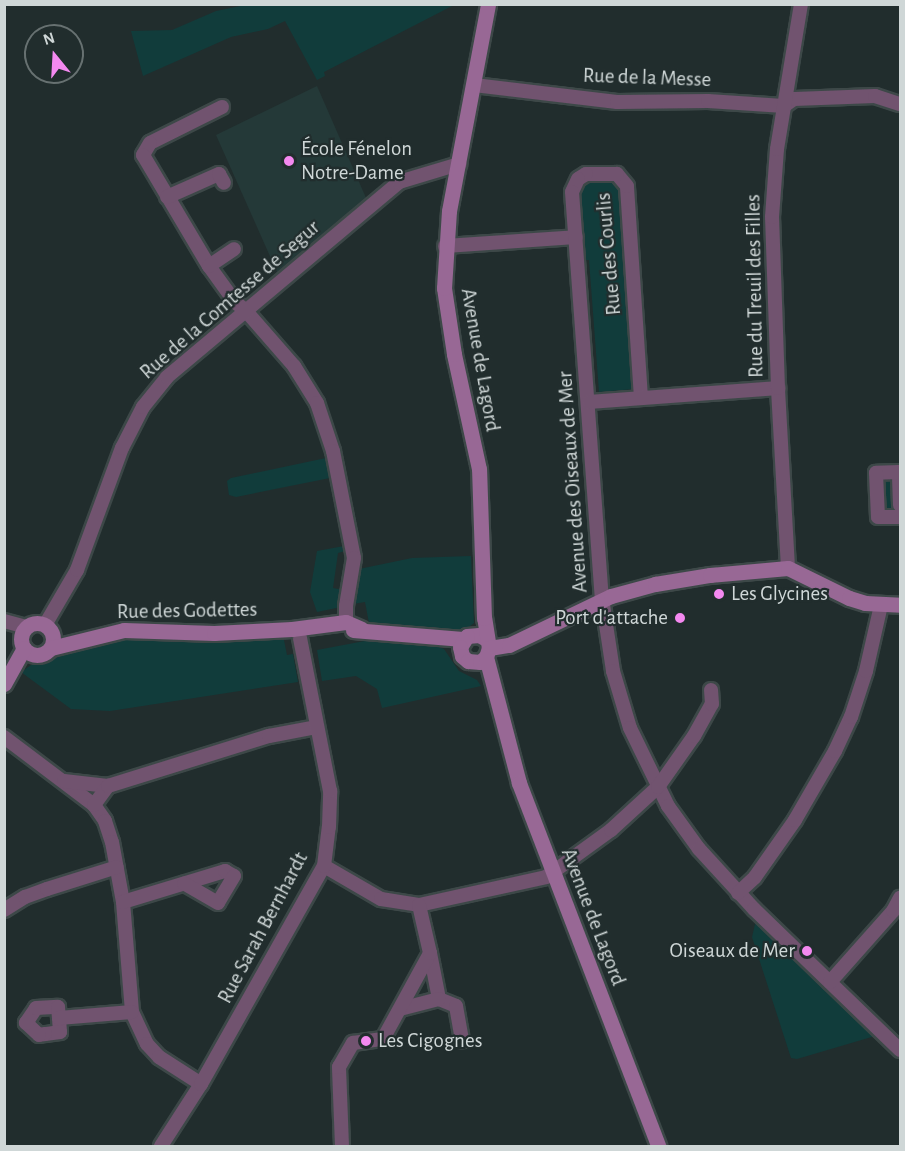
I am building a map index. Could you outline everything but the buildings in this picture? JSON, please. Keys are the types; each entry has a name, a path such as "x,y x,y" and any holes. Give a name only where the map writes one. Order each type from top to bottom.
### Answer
{"street":[{"name":"Avenue de Lagord","path":"488,4 459,164 448,211 444,288 452,343 479,469 484,618 476,647 496,701 519,783 658,1146"},
{"name":"Rue du Treuil des Filles","path":"788,568 772,217 784,106 801,4"},
{"name":"Rue de la Messe","path":"474,85 617,102 708,100 784,106 794,99 875,96 900,104"},
{"path":"222,107 150,143 143,155 209,266 235,302 246,311 302,377 322,417 333,451 354,558 346,606 346,622"},
{"name":"Rue de la Comtesse de Segur","path":"49,636 122,448 143,407 167,377 399,182 459,164"},
{"path":"167,197 219,174 224,183"},
{"name":"Rue des Courlis","path":"576,237 573,186 586,174 617,174 627,186 641,398"},
{"path":"445,246 576,237"},
{"name":"Avenue des Oiseaux de Mer","path":"576,237 602,600 620,699 638,749 668,806 699,849 738,892 900,1050"},
{"path":"209,266 234,249"},
{"path":"589,402 778,388"},
{"path":"900,505 899,472 876,473 878,518 900,517"},
{"path":"296,634 362,629 433,636 476,647 509,645 602,600 655,584 689,578 788,568 849,598 881,605 900,605"},
{"path":"738,892 755,877 779,844 814,792 835,751 851,717 866,671 881,605"},
{"path":"4,621 26,627 35,623 49,636 42,654 28,651 21,640 26,627"},
{"path":"296,634 346,622 362,629"},
{"name":"Rue des Godettes","path":"49,636 84,639 124,630 296,634"},
{"name":"Rue Sarah Bernhardt","path":"161,1146 201,1084 324,866 329,827 330,791 296,634"},
{"path":"6,682 28,651"},
{"path":"324,866 381,899 419,905 546,877 611,830 657,787 694,736 712,704 711,690"},
{"path":"64,781 108,786 269,736 317,727"},
{"path":"4,737 94,805 105,821 123,902 132,1012 147,1044 159,1057 201,1084"},
{"path":"94,805 108,786"},
{"path":"4,910 25,897 46,889 117,867"},
{"path":"123,902 184,884"},
{"path":"830,982 893,911 900,898"},
{"path":"419,905 439,999"},
{"path":"342,1146 339,1067 353,1043 383,1039 430,953"},
{"path":"400,1009 439,999 456,1006 462,1040"},
{"path":"59,1018 132,1012"}],"shaded area":[{"path":"245,5 454,5 324,72 325,76 317,80 285,21 268,29 231,37 143,76 131,31 172,30 216,11"},
{"name":"École Fénelon Notre-Dame","path":"317,86 370,207 281,281 216,135"},
{"path":"608,176 621,183 635,389 599,392 589,260 584,260 576,195 585,179"},
{"path":"326,458 330,478 236,497 229,495 227,481 231,478"},
{"path":"876,472 899,472 900,517 877,517"},
{"path":"344,546 345,551 338,553 333,588 348,591 346,606 317,612 310,592 317,551"},
{"path":"471,556 474,623 462,632 448,635 369,623 365,602 353,604 359,569 412,558"},
{"path":"283,635 287,655 293,654 298,682 110,711 71,709 21,672 34,663 61,651 128,637 249,640"},
{"path":"371,636 432,644 444,649 459,671 477,680 481,686 382,708 377,689 356,676 322,681 317,650 370,640"},
{"path":"756,920 875,1036 797,1059 791,1058 752,937"}],"place":[{"name":"École Fénelon Notre-Dame","path":"289,161"},
{"name":"Les Glycines","path":"719,594"},
{"name":"Port d'attache","path":"680,618"},
{"name":"Oiseaux de Mer","path":"807,951"},
{"name":"Les Cigognes","path":"366,1041"}]}
